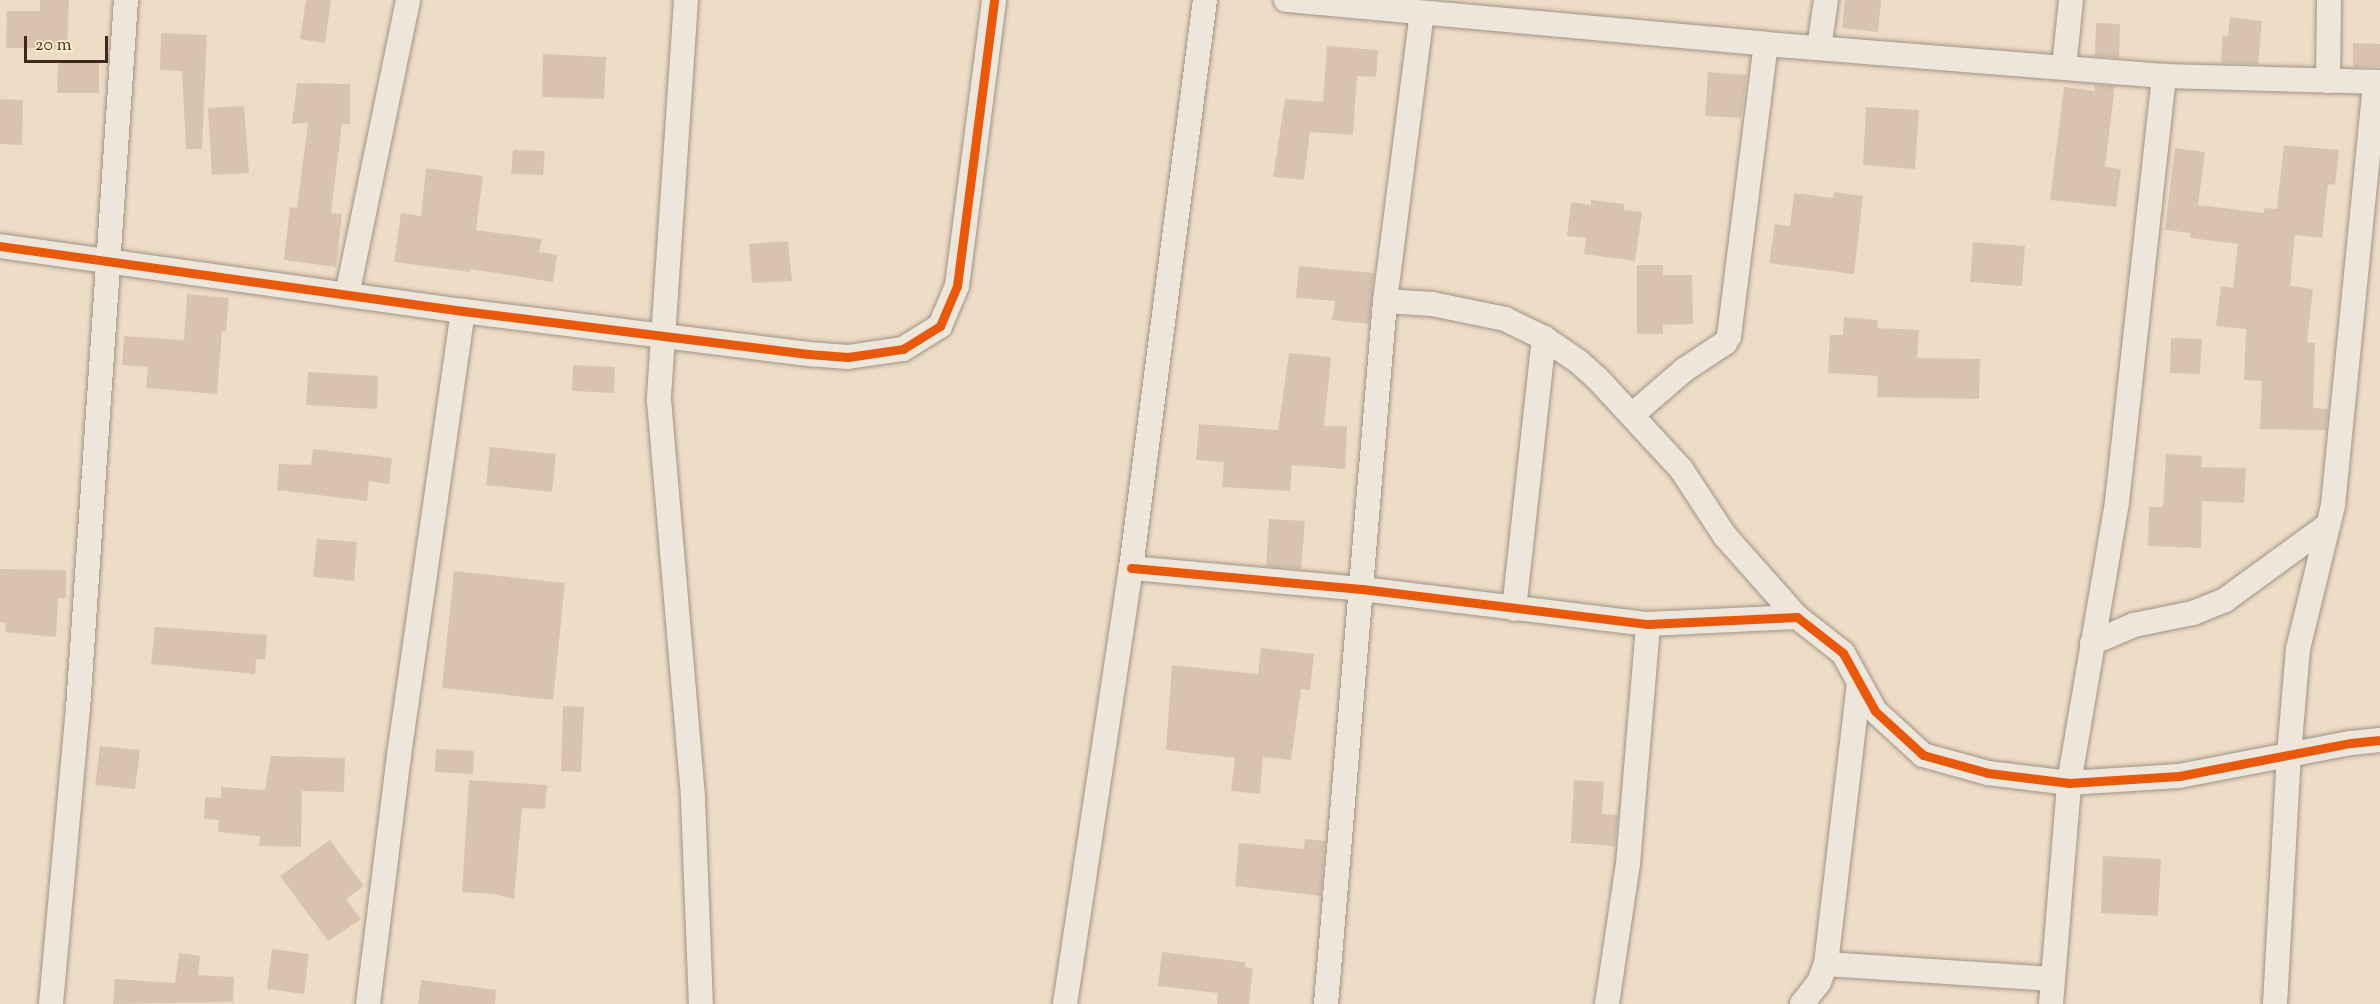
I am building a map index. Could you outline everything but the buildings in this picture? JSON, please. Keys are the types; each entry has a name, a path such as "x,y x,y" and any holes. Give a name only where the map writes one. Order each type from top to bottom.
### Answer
{"street":[{"path":"51,1004 78,709 111,262 126,0"},
{"path":"347,295 408,0"},
{"path":"686,0 659,400 662,455 677,588 693,799 701,1004"},
{"path":"0,246 463,311 662,336 848,357 903,349 940,326 957,286 994,0"},
{"path":"1065,1004 1131,568 1205,0"},
{"path":"1286,0 1766,44 2164,76 2377,82 2335,485 2328,525 2302,628 2289,754 2275,1004"},
{"path":"1819,48 1826,0"},
{"path":"2064,67 2071,0"},
{"path":"2328,81 2329,0"},
{"path":"1326,1004 1385,301 1422,13"},
{"path":"1632,415 1684,370 1725,343 1729,336 1766,44"},
{"path":"2051,1004 2069,783 2117,502 2164,76"},
{"path":"1385,301 1432,304 1505,319 1544,338 1591,373 1686,474 1725,536 1797,617 1843,652 1875,711 1923,754 1988,773 2069,783 2179,776 2289,754 2380,740"},
{"path":"368,1004 399,754 463,311"},
{"path":"1514,609 1544,338"},
{"path":"2092,643 2134,625 2193,613 2226,600 2328,525"},
{"path":"1131,568 1362,589 1648,624 1797,617"},
{"path":"1607,1004 1627,874 1648,624"},
{"path":"1802,1004 1819,982 1826,964 1859,683"},
{"path":"1826,964 2053,979"}],"cycle path":[{"path":"0,246 463,311 808,354 848,357 903,349 940,326 957,286 994,0"},
{"path":"1131,568 1362,589 1648,624 1797,617 1843,653 1875,711 1923,755 1988,773 2069,783 2179,776 2351,743 2380,740"}]}
